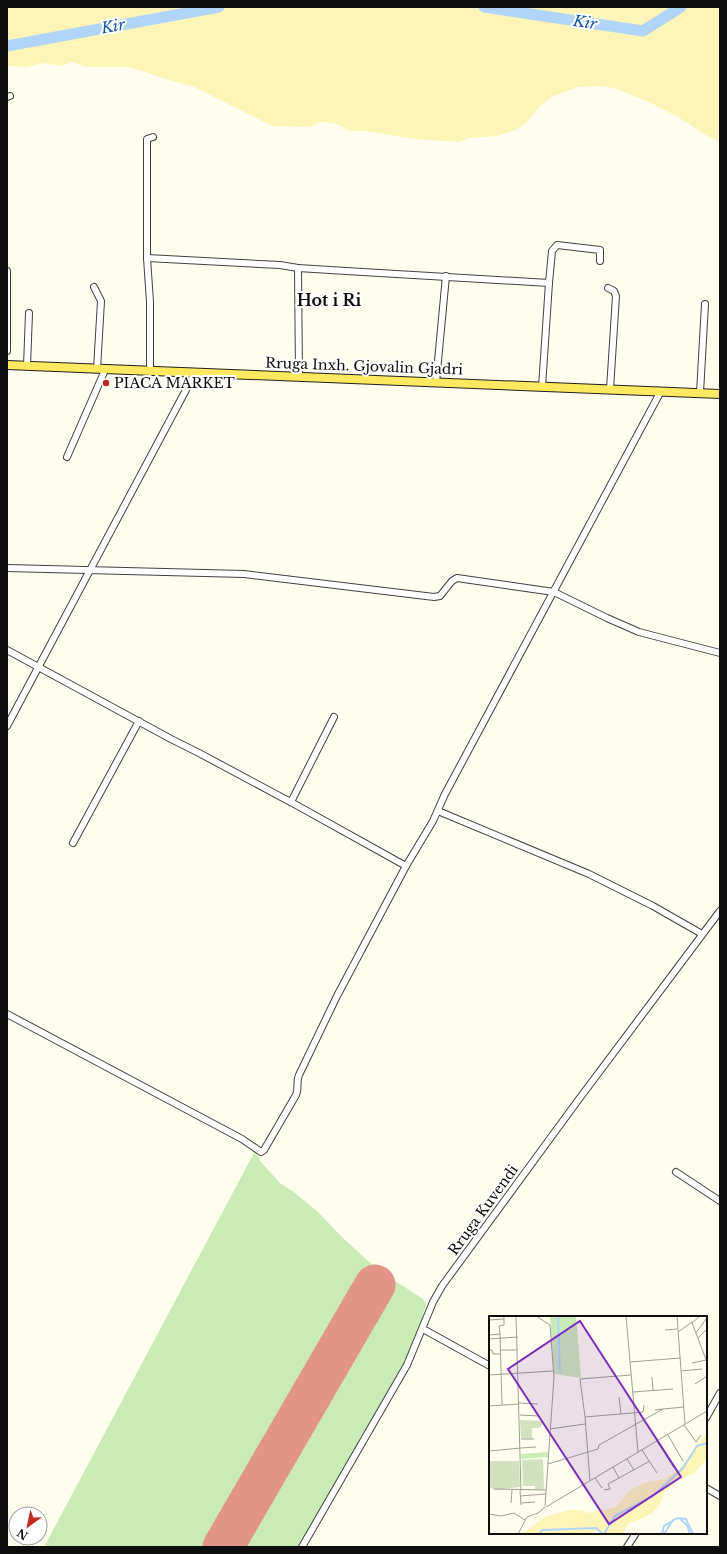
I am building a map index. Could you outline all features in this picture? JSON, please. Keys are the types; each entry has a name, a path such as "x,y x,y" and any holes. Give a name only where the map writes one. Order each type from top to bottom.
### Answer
{"main road":[{"name":"Rruga Inxh. Gjovalin Gjadri","path":"7,365 720,394"}],"street":[{"path":"150,371 148,163 146,139 153,137"},
{"path":"542,386 552,251 557,246 600,250 600,261"},
{"path":"148,258 280,265 298,268 549,283"},
{"path":"298,268 299,377"},
{"path":"7,271 7,351"},
{"path":"436,382 446,276"},
{"path":"67,457 101,369 101,301 94,287"},
{"path":"608,288 614,291 616,296 610,389"},
{"path":"700,393 705,304"},
{"path":"27,366 29,313"},
{"path":"7,726 91,571 195,373"},
{"path":"7,1014 242,1139 261,1152 264,1150 296,1095 298,1090 297,1079 337,996 406,866 438,811 445,794 661,391"},
{"path":"7,568 244,574 434,597 440,596 452,581 457,578 554,592 639,632 720,653"},
{"path":"7,650 406,866"},
{"path":"290,802 334,717"},
{"path":"73,843 139,721"},
{"path":"438,811 590,874 653,906 702,934"},
{"name":"Rruga Kuvendi","path":"302,1547 396,1385 414,1350 433,1302 442,1286 579,1099 720,911"},
{"path":"676,1172 720,1201"},
{"path":"423,1329 489,1365"},
{"path":"707,1416 720,1393"},
{"path":"707,1489 720,1496"},
{"path":"627,1547 635,1534"}],"green space":[{"path":"255,1151 261,1162 280,1183 317,1211 343,1238 378,1270 423,1299 426,1304 422,1320 402,1366 299,1547 44,1547 48,1546 48,1539"}],"sand":[{"path":"7,7 720,7 720,142 649,102 614,88 598,86 578,87 552,97 540,106 524,125 513,131 496,136 471,138 458,142 414,139 366,131 349,131 337,124 324,122 308,127 272,126 192,86 130,67 86,67 73,62 61,66 44,63 25,67 7,66"}],"waterway":[{"name":"Kir","path":"7,46 219,7"},
{"name":"Kir","path":"484,7 643,31 681,7"}],"runway":[{"path":"223,1547 375,1285"}],"place":[{"name":"PIACA MARKET","path":"106,383"}],"district":[{"name":"Hot i Ri","path":"329,300"}]}
